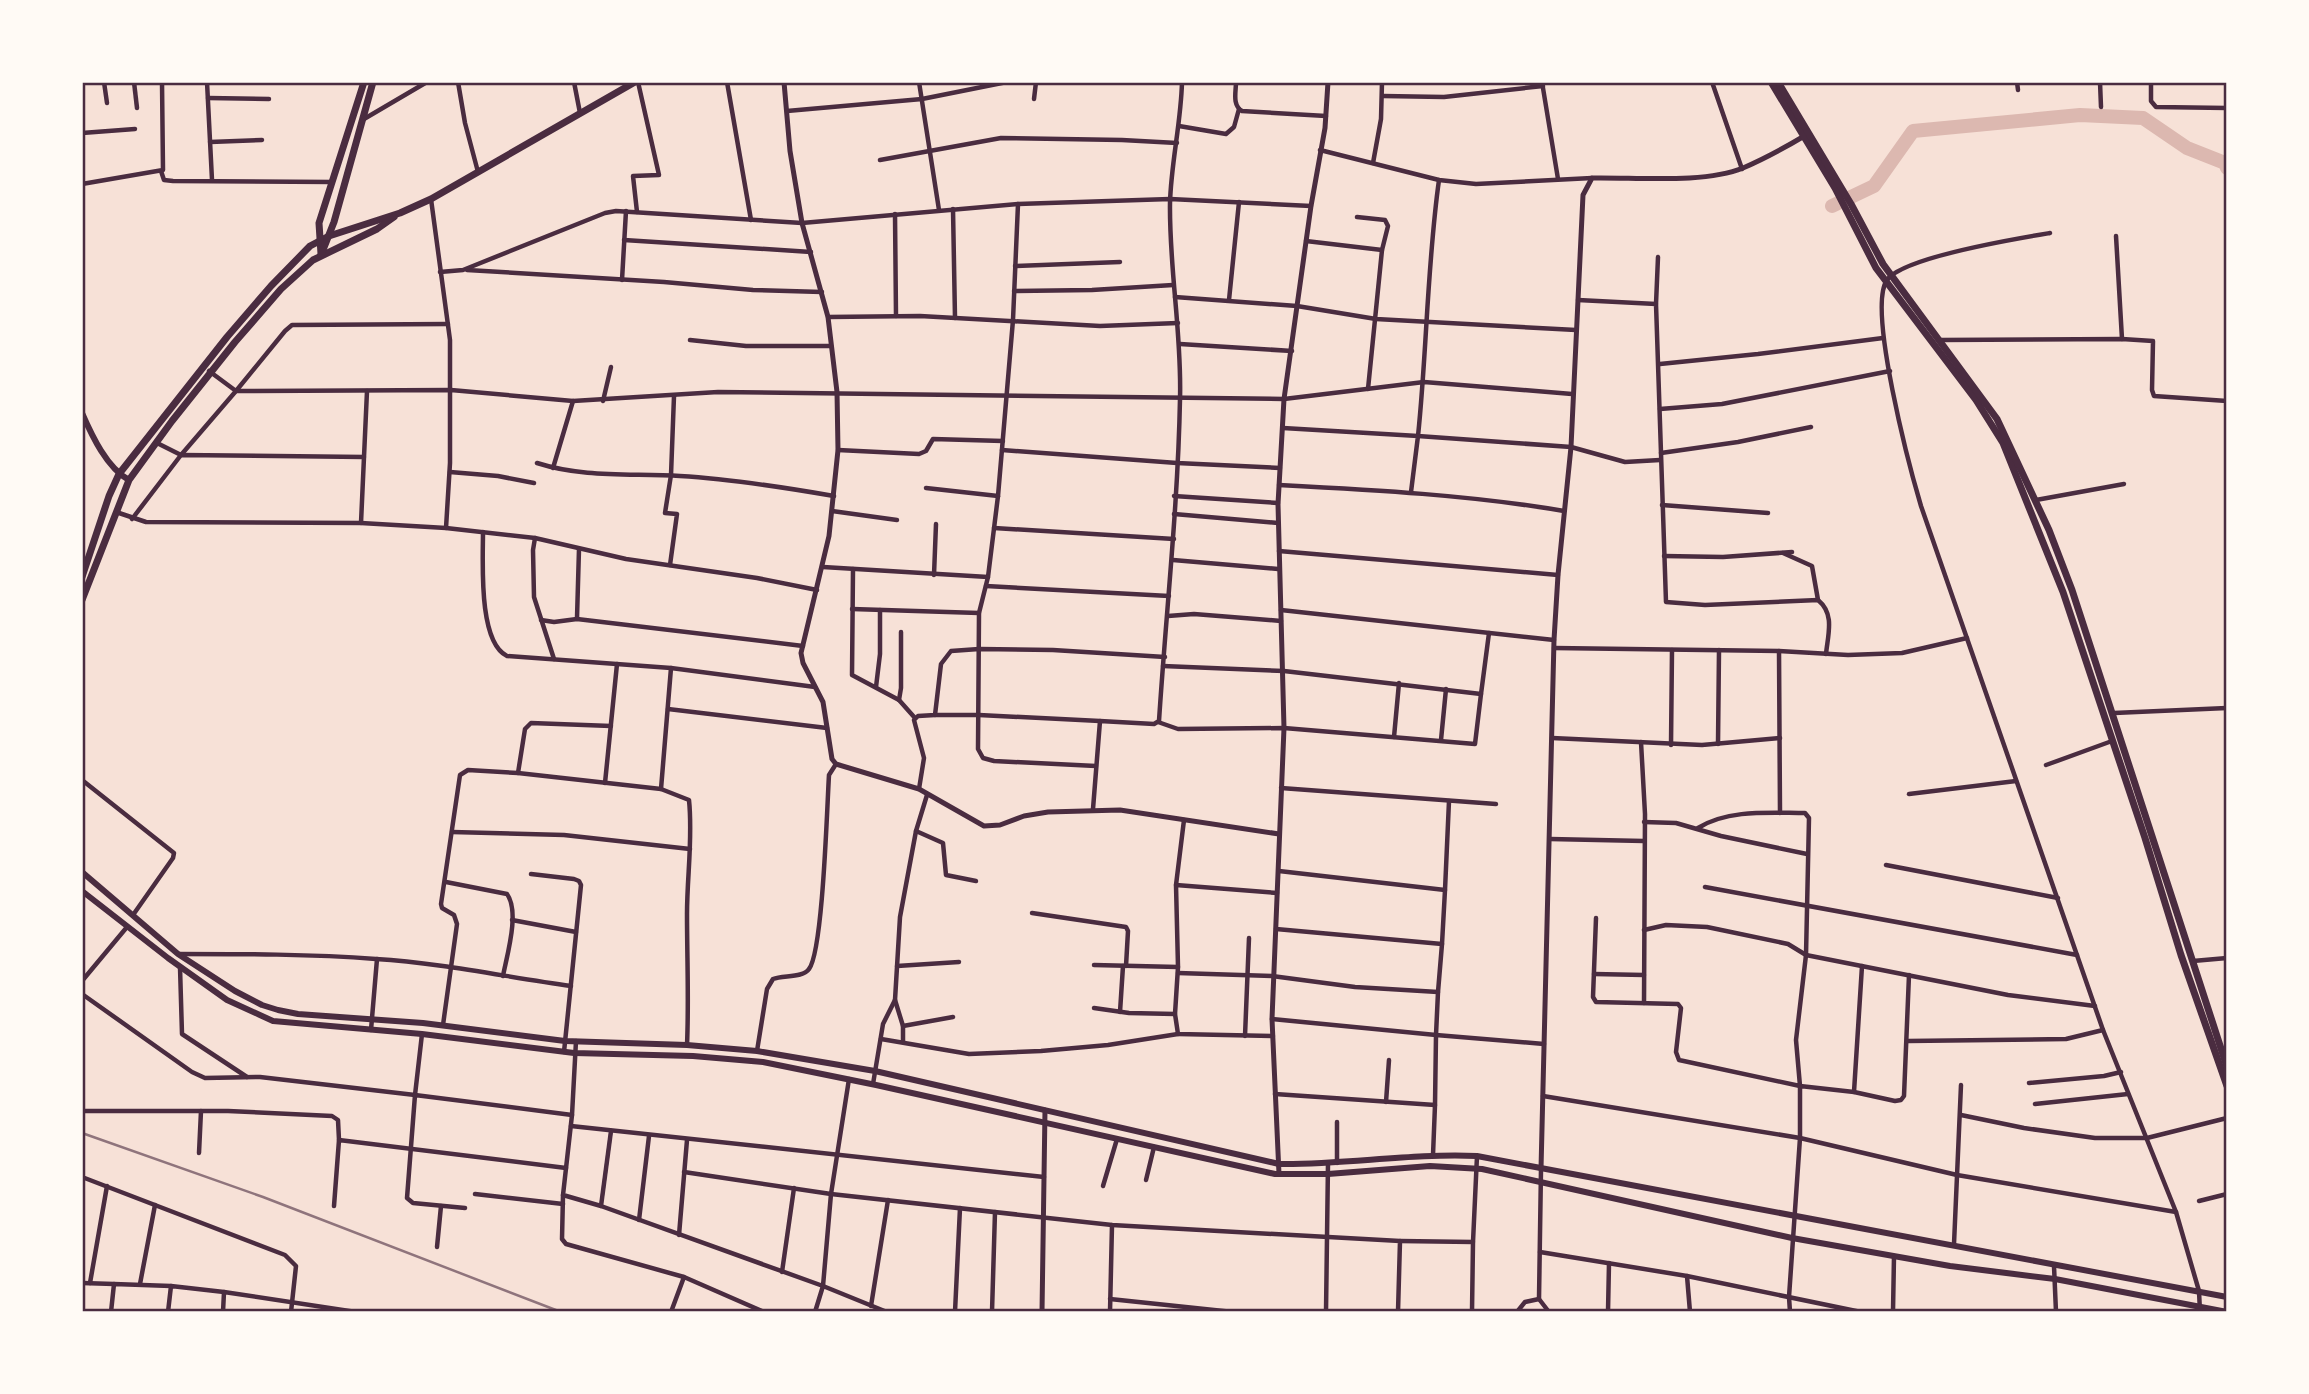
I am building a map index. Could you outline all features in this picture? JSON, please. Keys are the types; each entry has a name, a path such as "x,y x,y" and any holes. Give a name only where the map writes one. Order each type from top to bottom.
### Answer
{"main road":[{"path":"321,255 319,223 364,82"},
{"path":"321,255 330,236 373,82"},
{"path":"82,577 119,474 271,286 310,246 319,240 400,213 431,199 637,82"},
{"path":"1771,82 1848,205 1876,268 1889,278 1988,404 2063,592 2180,955 2227,1086"},
{"path":"1778,82 1806,135"},
{"path":"82,600 130,480 156,442 211,373 281,289 321,255 377,229 400,213"},
{"path":"1889,278 2001,433 2036,500 2072,590 2114,713 2227,1067"},
{"path":"82,413 91,432 119,474 130,480"},
{"path":"2119,761 2128,758"},
{"path":"82,872 177,954 234,991 262,1005 298,1014 443,1025 565,1041 687,1045 757,1051 875,1072 1279,1164 1337,1163 1433,1155 1477,1156 2227,1297"},
{"path":"82,891 180,967 228,1000 273,1021 422,1034 574,1053 693,1056 763,1062 1279,1174 1328,1174 1430,1166 1476,1168 1540,1180 1792,1238 2055,1279 2200,1309 2227,1312"}],"street":[{"path":"104,82 107,103"},
{"path":"134,82 136,108"},
{"path":"162,82 164,167 161,171 164,180 332,183"},
{"path":"207,82 212,180"},
{"path":"363,119 427,82"},
{"path":"458,82 478,172"},
{"path":"574,82 580,114"},
{"path":"637,82 659,175 633,176 637,212"},
{"path":"727,82 751,220"},
{"path":"784,82 802,223 828,317 837,392 838,450 832,511 823,567 803,646 803,663 823,702 829,753 836,764 919,789 974,821 993,827 1024,816 1093,809 1120,810 1279,834"},
{"path":"919,82 939,210"},
{"path":"787,111 922,99 1007,82"},
{"path":"1034,99 1036,82"},
{"path":"1158,722 1173,560 1180,398 1180,344 1170,247 1170,199 1182,82"},
{"path":"1179,126 1226,134 1234,127 1239,109 1235,102 1236,82"},
{"path":"1279,1174 1272,1019 1284,728 1278,503 1284,399 1326,116 1328,82"},
{"path":"1373,163 1381,119 1382,82"},
{"path":"1712,82 1742,169"},
{"path":"2017,82 2018,90"},
{"path":"2100,82 2101,107"},
{"path":"2151,82 2151,100 2156,107 2227,108"},
{"path":"1383,96 1444,97 1543,84 1558,179"},
{"path":"208,98 269,99"},
{"path":"1239,109 1326,116"},
{"path":"82,133 135,129"},
{"path":"1320,149 1439,180 1476,184 1721,174 1742,169 1806,135"},
{"path":"880,160 1001,138 1122,140 1177,144"},
{"path":"211,142 262,140"},
{"path":"82,184 161,171"},
{"path":"1549,1312 1539,1299 1553,648 1571,447 1583,195 1591,178"},
{"path":"1411,492 1424,382 1433,222 1439,180"},
{"path":"431,199 450,340 450,472 446,528"},
{"path":"463,270 605,213 626,211 802,223 1018,204 1170,199 1311,206"},
{"path":"1229,300 1239,202"},
{"path":"1018,204 1013,320 998,496 988,577 979,613 978,749 983,758 1003,762 1096,766"},
{"path":"953,209 955,318"},
{"path":"622,280 626,211"},
{"path":"895,214 896,316"},
{"path":"1357,217 1385,220 1388,226 1382,250 1368,389"},
{"path":"2050,233 1953,252 1906,267 1889,278 1883,292 1883,338 1911,472 2095,1006 2176,1212 2199,1292 2200,1309"},
{"path":"2116,236 2122,339"},
{"path":"624,240 810,252"},
{"path":"1306,241 1382,250"},
{"path":"1658,257 1656,304 1660,364 1665,599 1668,603 1705,605 1818,600 1825,605 1830,620 1826,654"},
{"path":"1015,266 1120,262"},
{"path":"440,272 463,270 753,290 822,292"},
{"path":"1014,291 1173,285"},
{"path":"1175,297 1297,306 1376,319 1576,330"},
{"path":"1578,300 1656,304"},
{"path":"828,317 896,316 1100,326 1178,323"},
{"path":"132,519 181,455 292,325 448,324"},
{"path":"1660,364 1883,338"},
{"path":"690,340 746,346 831,345"},
{"path":"1940,340 2153,341 2154,396 2227,401"},
{"path":"1180,344 1292,351"},
{"path":"204,366 236,391 450,390 573,401 718,392 1284,399 1424,382 1572,394"},
{"path":"603,401 611,367"},
{"path":"1660,409 1722,404 1890,371"},
{"path":"361,523 367,390"},
{"path":"670,565 677,514 665,513 674,396"},
{"path":"553,468 573,401"},
{"path":"1661,453 1738,442 1811,427"},
{"path":"1283,428 1571,447 1625,462 1660,460"},
{"path":"838,450 919,453 926,451 933,439 1003,440"},
{"path":"156,442 181,455 364,457"},
{"path":"1002,450 1177,463 1280,467"},
{"path":"537,463 598,475 729,478 834,496"},
{"path":"450,472 498,476 534,483"},
{"path":"2036,500 2124,484"},
{"path":"1279,485 1501,500 1564,511"},
{"path":"926,488 998,496"},
{"path":"1174,496 1278,503"},
{"path":"1662,505 1768,513"},
{"path":"832,511 897,520"},
{"path":"116,512 146,522 361,523 483,532 536,538 626,559 817,590"},
{"path":"1174,514 1278,523"},
{"path":"934,575 936,524"},
{"path":"994,528 1174,539"},
{"path":"483,532 484,607 487,623 498,648 507,656 671,668 815,687"},
{"path":"536,538 533,550 534,597 554,659"},
{"path":"577,619 579,549"},
{"path":"1279,551 1558,575"},
{"path":"1664,556 1723,558 1792,552"},
{"path":"1783,553 1812,566 1818,600"},
{"path":"1173,560 1279,569"},
{"path":"823,567 988,577"},
{"path":"853,569 852,675 899,700 915,718 924,758 919,789"},
{"path":"986,586 1170,596"},
{"path":"852,609 979,613"},
{"path":"876,687 880,654 880,610"},
{"path":"1280,610 1554,640"},
{"path":"1168,616 1194,614 1281,621"},
{"path":"541,620 554,622 577,619 803,646"},
{"path":"899,700 901,632"},
{"path":"915,718 979,715 1154,724 1158,722 1178,729 1284,728 1475,744 1489,633"},
{"path":"1553,648 1902,653 1967,638"},
{"path":"935,715 941,664 951,652 979,649 1165,657"},
{"path":"1671,745 1672,650"},
{"path":"1718,744 1719,650"},
{"path":"1779,650 1780,813"},
{"path":"605,783 617,664"},
{"path":"1163,666 1284,671 1481,694"},
{"path":"661,789 671,668"},
{"path":"1394,737 1399,683"},
{"path":"1441,740 1446,689"},
{"path":"2114,713 2227,708"},
{"path":"668,709 827,728"},
{"path":"1093,809 1100,721"},
{"path":"518,773 525,729 531,723 611,726"},
{"path":"1552,738 1671,745 1780,738"},
{"path":"2046,765 2113,741"},
{"path":"1641,742 1644,1003"},
{"path":"757,1051 767,989 773,979 804,974 810,968 817,937 829,775 836,764"},
{"path":"443,1025 457,924 454,915 442,908 460,775 463,771 518,773 661,789 689,800 687,1045"},
{"path":"82,780 174,853 133,915"},
{"path":"1909,794 2016,781"},
{"path":"1281,788 1496,804"},
{"path":"903,1042 895,1000 900,917 916,831 927,795"},
{"path":"1433,1155 1436,1035 1449,801"},
{"path":"1698,828 1710,820 1724,817 1805,813 1809,820 1806,955 1796,1040 1800,1086 1800,1138 1792,1238 1790,1312"},
{"path":"1178,1034 1175,1014 1178,970 1176,885 1184,820"},
{"path":"1644,822 1676,823 1721,836 1807,854"},
{"path":"452,831 564,835 690,849"},
{"path":"916,831 943,842 946,875 976,881"},
{"path":"1550,839 1644,841"},
{"path":"1886,865 2058,898"},
{"path":"1279,871 1445,890"},
{"path":"531,874 579,881 581,890 564,1052"},
{"path":"446,882 507,894 511,901 512,920 503,976"},
{"path":"1176,885 1278,893"},
{"path":"1705,887 2077,955"},
{"path":"1032,914 1126,927 1128,931 1120,1012"},
{"path":"1596,918 1596,1002 1678,1003 1681,1006 1676,1052 1682,1062 1800,1086 1901,1100 1904,1096 1908,1041 1909,975"},
{"path":"512,920 576,932"},
{"path":"1644,930 1666,925 1707,927 1788,944 1806,955 2008,995 2095,1006"},
{"path":"82,981 128,926"},
{"path":"1276,929 1442,944"},
{"path":"1245,1036 1249,938"},
{"path":"177,954 273,954 377,959 450,967 571,986"},
{"path":"2193,961 2227,958"},
{"path":"371,1030 377,959"},
{"path":"897,966 959,962"},
{"path":"1094,965 1272,976 1355,987 1438,992"},
{"path":"1854,1092 1862,966"},
{"path":"180,967 181,1034 247,1077"},
{"path":"1594,974 1644,975"},
{"path":"82,994 192,1072 205,1078 247,1077 572,1115"},
{"path":"873,1084 883,1024 895,1000"},
{"path":"1094,1009 1175,1014"},
{"path":"902,1026 953,1017"},
{"path":"1272,1019 1544,1044"},
{"path":"1908,1041 2066,1039 2104,1030"},
{"path":"422,1034 407,1198 409,1202 465,1208"},
{"path":"881,1040 969,1054 989,1054 1094,1046 1178,1034 1273,1036"},
{"path":"576,1041 572,1115 563,1195 562,1239 566,1244 684,1278 764,1312"},
{"path":"1386,1102 1389,1060"},
{"path":"2029,1083 2121,1072"},
{"path":"815,1312 823,1286 831,1194 849,1079"},
{"path":"1954,1244 1961,1085"},
{"path":"1276,1094 1434,1105"},
{"path":"2035,1104 2128,1094"},
{"path":"1544,1096 1800,1138 1957,1175 2176,1212"},
{"path":"1042,1312 1045,1110"},
{"path":"82,1111 201,1111 332,1116 338,1120 339,1140 334,1206"},
{"path":"199,1153 201,1111"},
{"path":"1961,1115 2024,1128 2095,1138 2147,1138 2227,1118"},
{"path":"1337,1122 1337,1163"},
{"path":"571,1126 1044,1177"},
{"path":"601,1206 611,1131"},
{"path":"639,1220 649,1136"},
{"path":"1103,1186 1117,1139"},
{"path":"339,1140 566,1168"},
{"path":"679,1235 687,1140"},
{"path":"1146,1180 1154,1147"},
{"path":"1472,1312 1477,1156"},
{"path":"1326,1312 1328,1163"},
{"path":"684,1172 831,1194 1112,1225 1327,1238 1473,1242"},
{"path":"82,1177 285,1255 296,1266 291,1312"},
{"path":"90,1283 107,1186"},
{"path":"782,1272 794,1188"},
{"path":"475,1194 563,1204"},
{"path":"2199,1201 2227,1194"},
{"path":"563,1195 601,1206 823,1286 887,1312"},
{"path":"871,1306 888,1200"},
{"path":"140,1284 155,1205"},
{"path":"437,1247 441,1206"},
{"path":"955,1312 960,1208"},
{"path":"992,1312 995,1212"},
{"path":"1110,1312 1112,1225"},
{"path":"1398,1312 1400,1241"},
{"path":"1540,1252 1687,1276 1861,1312"},
{"path":"1893,1312 1894,1256"},
{"path":"1608,1312 1609,1263"},
{"path":"2054,1266 2056,1312"},
{"path":"1687,1276 1690,1312"},
{"path":"671,1312 684,1278"},
{"path":"82,1283 171,1286 356,1312"},
{"path":"111,1312 114,1284"},
{"path":"168,1312 171,1286"},
{"path":"223,1312 224,1292"},
{"path":"1110,1299 1181,1310 1233,1312"},
{"path":"1517,1312 1525,1302 1539,1299"}],"waterway":[{"path":"1832,206 1874,186 1913,131 2080,115 2143,118 2187,148 2225,163 2227,168"}],"railway":[{"path":"82,1133 263,1197 561,1312"}]}
